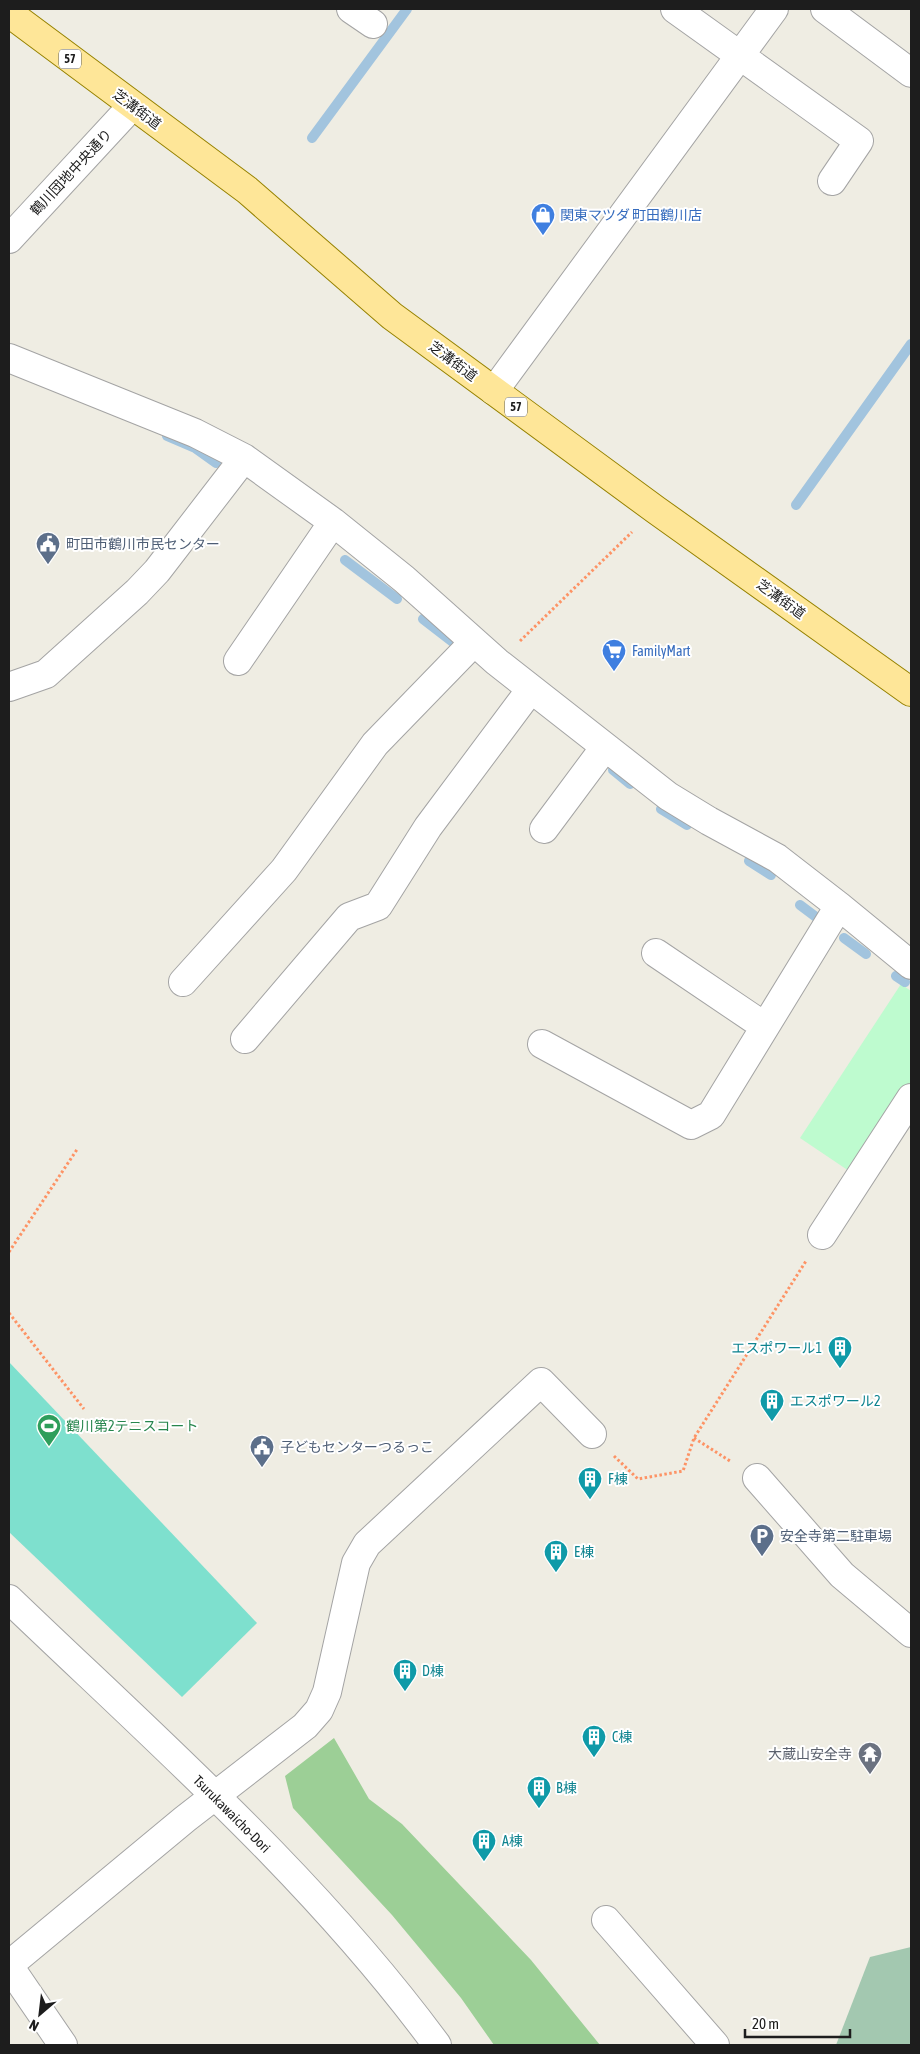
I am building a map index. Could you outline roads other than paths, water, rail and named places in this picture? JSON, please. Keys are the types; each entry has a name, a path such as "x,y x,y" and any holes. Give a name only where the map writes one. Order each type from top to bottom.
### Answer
{"main road":[{"name":"芝溝街道","path":"14,13 132,106 247,190 392,316 656,510 911,692"}],"street":[{"path":"676,9 859,141 832,181"},
{"path":"494,391 774,9"},
{"path":"825,9 911,73"},
{"name":"鶴川団地中央通り","path":"9,239 132,106"},
{"path":"9,358 195,433 244,458 333,522 404,579 497,662 668,796 777,858 911,965"},
{"path":"9,687 46,674 137,592 157,571 244,458"},
{"path":"238,661 333,522"},
{"path":"183,982 284,870 375,744 474,642"},
{"path":"245,1040 349,917 378,906 428,827 531,689"},
{"path":"544,829 605,747"},
{"path":"542,1044 691,1124 711,1115 839,906"},
{"path":"656,953 764,1026"},
{"path":"822,1235 911,1098"},
{"path":"63,2045 9,1966 214,1796 305,1726 319,1710 327,1692 356,1563 367,1544 541,1382 592,1434"},
{"path":"758,1478 842,1575 911,1633"},
{"name":"Tsurukawaicho-Dori","path":"9,1599 214,1796 291,1874 360,1948 437,2045"},
{"path":"606,1920 716,2045"}],"waterway":[{"path":"312,138 407,9"},
{"path":"796,505 911,344"},
{"path":"167,436 195,448 216,463"},
{"path":"345,560 397,599"},
{"path":"423,619 458,646"},
{"path":"613,770 630,784"},
{"path":"661,809 687,825"},
{"path":"749,861 771,875"},
{"path":"800,905 820,920"},
{"path":"844,938 866,954"},
{"path":"896,976 905,982"}],"place":[{"name":"関東マツダ 町田鶴川店","path":"543,236"},
{"name":"町田市鶴川市民センター","path":"48,565"},
{"name":"FamilyMart","path":"614,672"},
{"name":"エスポワール1","path":"840,1369"},
{"name":"エスポワール2","path":"772,1422"},
{"name":"鶴川第2テニスコート","path":"49,1447"},
{"name":"子どもセンターつるっこ","path":"262,1468"},
{"name":"F棟","path":"590,1500"},
{"name":"安全寺第二駐車場","path":"762,1557"},
{"name":"E棟","path":"556,1573"},
{"name":"D棟","path":"405,1692"},
{"name":"C棟","path":"594,1758"},
{"name":"大蔵山安全寺","path":"870,1775"},
{"name":"B棟","path":"539,1809"},
{"name":"A棟","path":"484,1862"}]}
